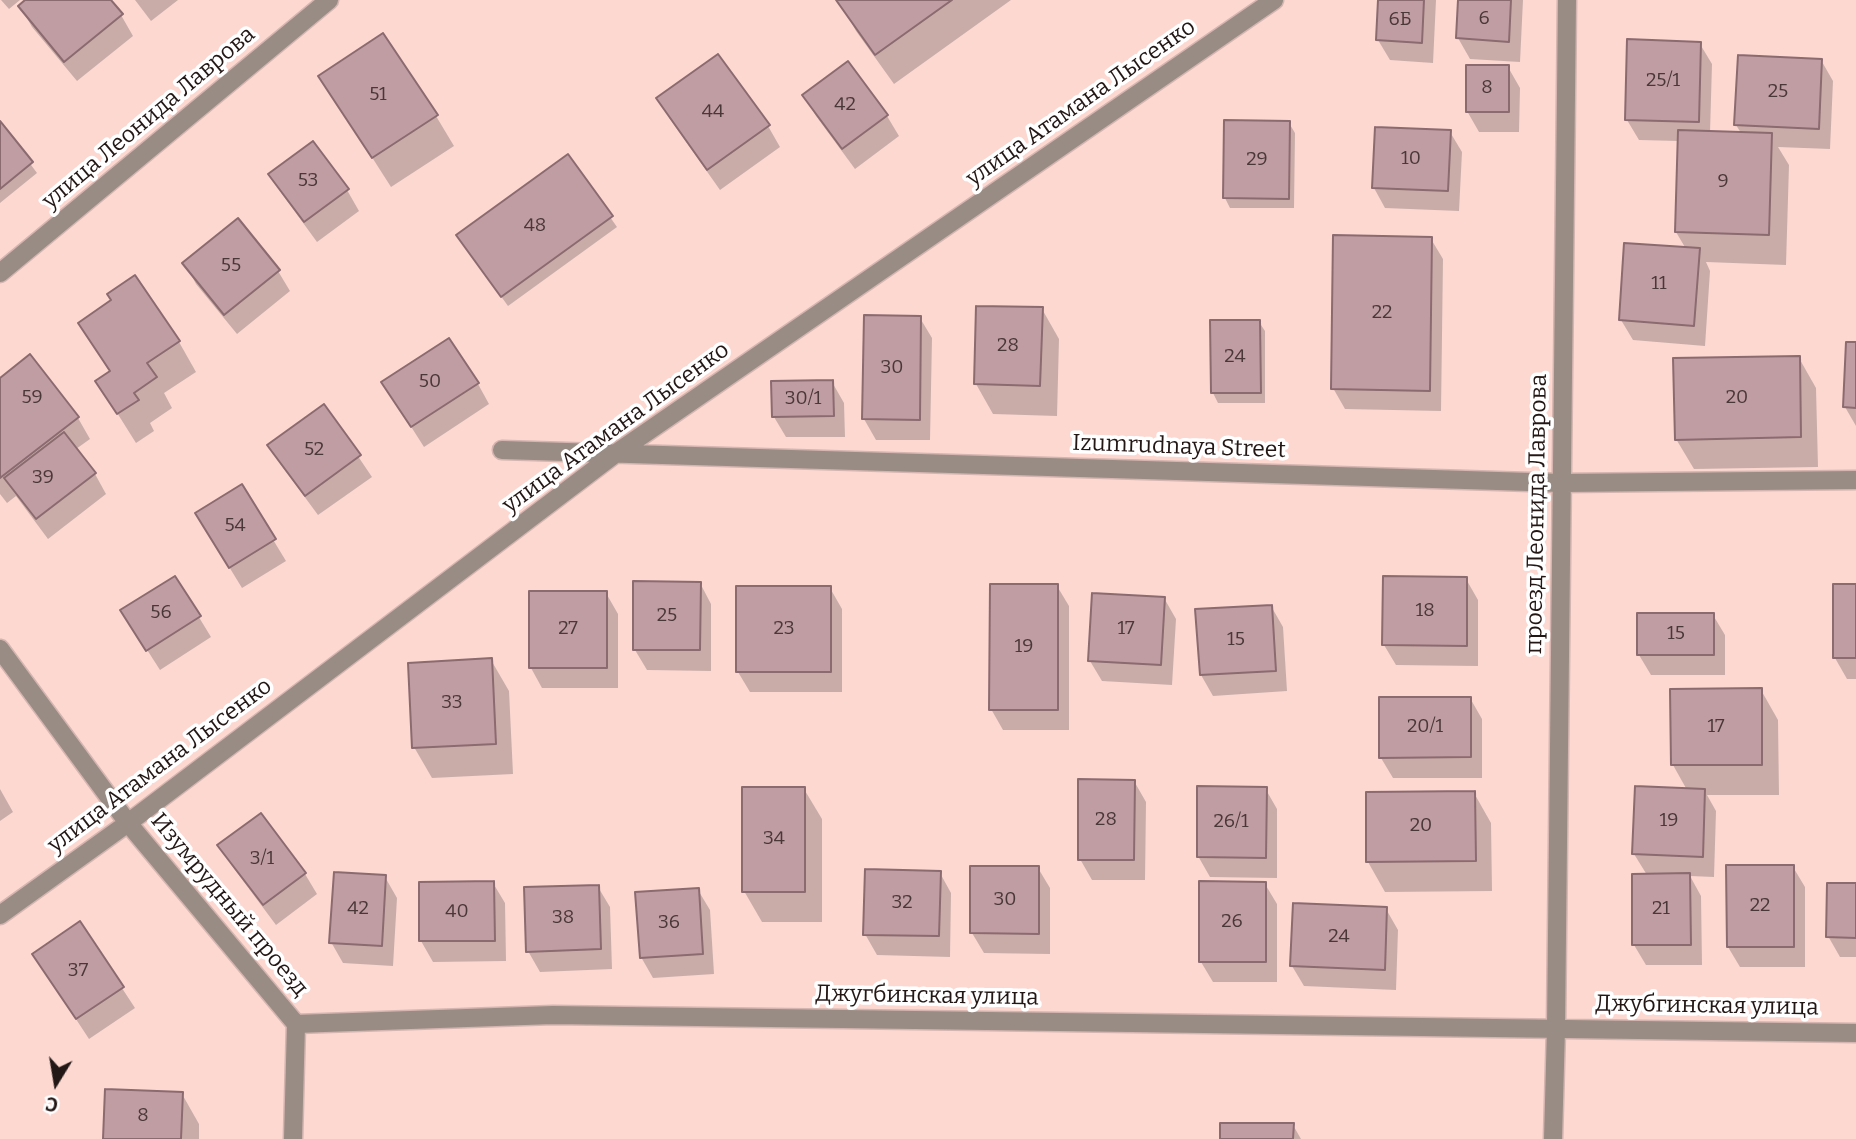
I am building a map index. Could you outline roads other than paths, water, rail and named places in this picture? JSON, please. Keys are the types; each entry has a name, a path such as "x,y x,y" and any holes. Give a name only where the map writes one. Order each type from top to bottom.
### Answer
{"street":[{"name":"улица Леонида Лаврова","path":"0,273 329,0"},
{"name":"улица Атамана Лысенко","path":"0,915 128,823 615,454 1274,0"},
{"name":"проезд Леонида Лаврова","path":"1553,1139 1567,0"},
{"name":"Izumrudnaya Street","path":"502,450 1562,483 1856,480"},
{"name":"Изумрудный проезд","path":"0,649 128,823 296,1024"},
{"name":"Джугбинская улица","path":"296,1024 553,1015 1556,1028"},
{"path":"293,1139 296,1024"},
{"name":"Джубгинская улица","path":"1556,1028 1856,1033"}]}
